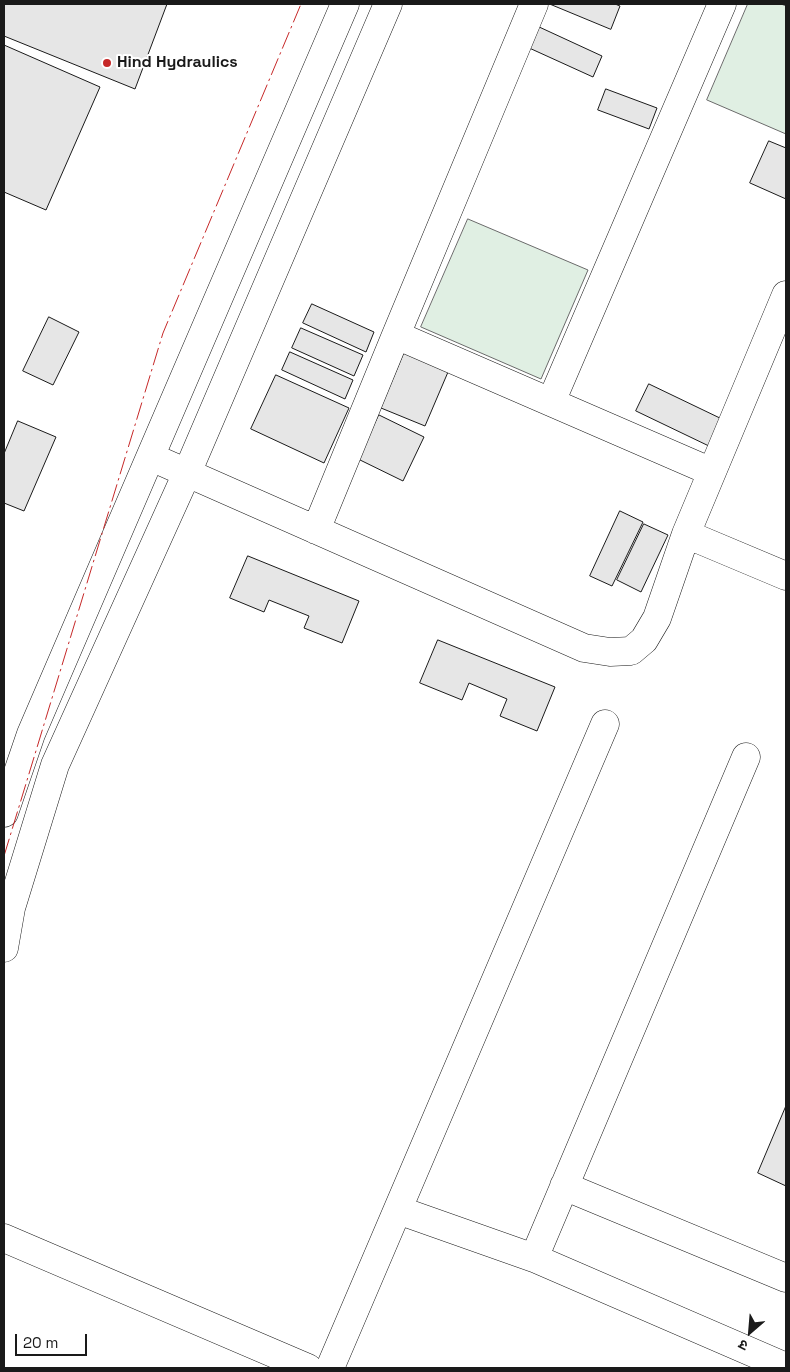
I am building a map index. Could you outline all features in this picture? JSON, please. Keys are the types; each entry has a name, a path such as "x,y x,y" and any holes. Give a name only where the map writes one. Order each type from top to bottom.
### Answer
{"street":[{"path":"4,813 31,734 346,4"},
{"path":"4,948 11,908 55,764 188,473 388,4"},
{"path":"316,530 534,4"},
{"path":"551,402 722,4"},
{"path":"151,457 584,648 610,652 631,651 644,640 657,618 686,534 712,472 777,342 786,295"},
{"path":"396,335 712,472"},
{"path":"686,534 786,576"},
{"path":"330,1368 605,724"},
{"path":"534,1258 746,756"},
{"path":"564,1186 786,1278"},
{"path":"398,1210 534,1258 786,1367"},
{"path":"4,1238 308,1368"}],"green space":[{"path":"748,4 781,4 786,6 786,134 707,100"},
{"path":"468,219 588,270 541,379 421,327"}],"building":[{"name":"Hind Hydraulics","path":"4,4 167,4 135,89 4,36"},
{"path":"550,4 615,4 620,6 611,29"},
{"path":"537,26 602,56 593,77 527,47"},
{"path":"4,45 100,87 46,210 4,192"},
{"path":"606,89 657,108 649,129 598,110"},
{"path":"769,141 786,148 786,199 750,183"},
{"path":"312,304 374,332 366,352 303,323"},
{"path":"49,317 79,332 53,385 23,371"},
{"path":"301,328 363,355 354,376 292,348"},
{"path":"407,346 451,365 425,426 381,408"},
{"path":"290,352 353,380 345,399 282,370"},
{"path":"276,375 349,408 324,463 251,429"},
{"path":"649,384 724,420 711,447 636,411"},
{"path":"379,415 424,437 403,481 358,459"},
{"path":"18,421 56,437 24,511 4,503 4,454"},
{"path":"620,511 643,522 612,586 590,576"},
{"path":"644,524 668,535 641,592 617,580"},
{"path":"248,556 359,601 342,643 304,628 309,616 269,600 264,612 230,598"},
{"path":"438,640 555,687 537,731 500,716 507,699 469,683 462,700 420,683"},
{"path":"786,1106 786,1186 758,1173"}],"power":[{"path":"4,856 163,333 301,4"}],"place":[{"name":"Hind Hydraulics","path":"107,63"}]}
